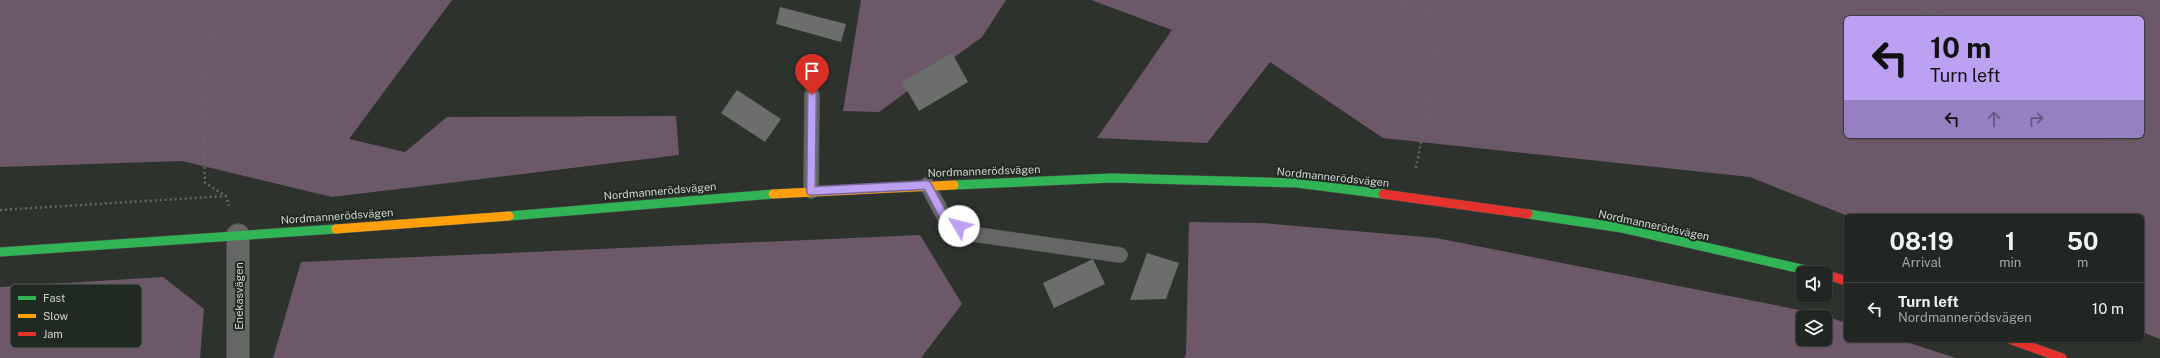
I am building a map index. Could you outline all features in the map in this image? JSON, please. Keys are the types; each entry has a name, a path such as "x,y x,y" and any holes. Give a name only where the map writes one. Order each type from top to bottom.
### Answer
{"main road":[{"name":"Nordmannerödsvägen","path":"0,252 435,222 811,191 927,185 1127,178 1297,183 1415,198 1622,228 1796,268"},
{"path":"1832,276 1844,280"},
{"path":"2018,342 2062,358"}],"street":[{"name":"Enekasvägen","path":"238,235 238,358"}],"lane":[{"path":"811,191 812,95"},
{"path":"927,185 945,218 972,234 1120,255"}],"path":[{"path":"0,210 226,196 205,183 202,75 224,0"},
{"path":"1391,0 1444,19"},
{"path":"1415,198 1416,168 1448,0"},
{"path":"1907,0 1941,16"},
{"path":"2109,138 2160,143"}],"shaded area":[{"path":"0,0 452,0 349,139 405,152 447,117 676,116 679,155 332,197 182,161 0,167"},
{"path":"861,0 1006,0 982,37 879,112 843,111"},
{"path":"1091,0 2160,0 2160,339 2144,333 2144,214 1844,214 1750,177 1383,138 1270,62 1207,143 1097,138 1172,30"},
{"path":"1189,222 1262,223 1436,238 1800,310 1796,310 1796,346 1832,346 1832,318 1844,322 1844,342 1906,342 1956,358 1184,358 1186,355"},
{"path":"920,235 962,304 921,358 273,358 301,262"},
{"path":"163,277 204,309 200,358 0,358 0,287 10,286 10,348 142,348 142,284 49,284"}],"building":[{"path":"780,7 846,24 841,42 776,24"},
{"path":"952,53 968,82 919,111 902,82"},
{"path":"737,90 781,119 765,142 721,113"},
{"path":"1147,253 1179,263 1166,299 1130,300"},
{"path":"1093,259 1105,284 1054,308 1043,283"}],"traffic: fast":[{"path":"954,185 1112,178 1297,183 1383,194"},
{"path":"509,216 773,194"},
{"path":"1528,214 1622,228 1796,268"},
{"path":"0,252 336,229"}],"traffic: slow":[{"path":"773,194 954,185"},
{"path":"336,229 509,216"}],"traffic: jam":[{"path":"1383,194 1528,214"},
{"path":"1832,276 1844,280"},
{"path":"2018,342 2062,358"}],"route":[{"path":"812,95 811,191 927,185 945,218 959,226"}]}
